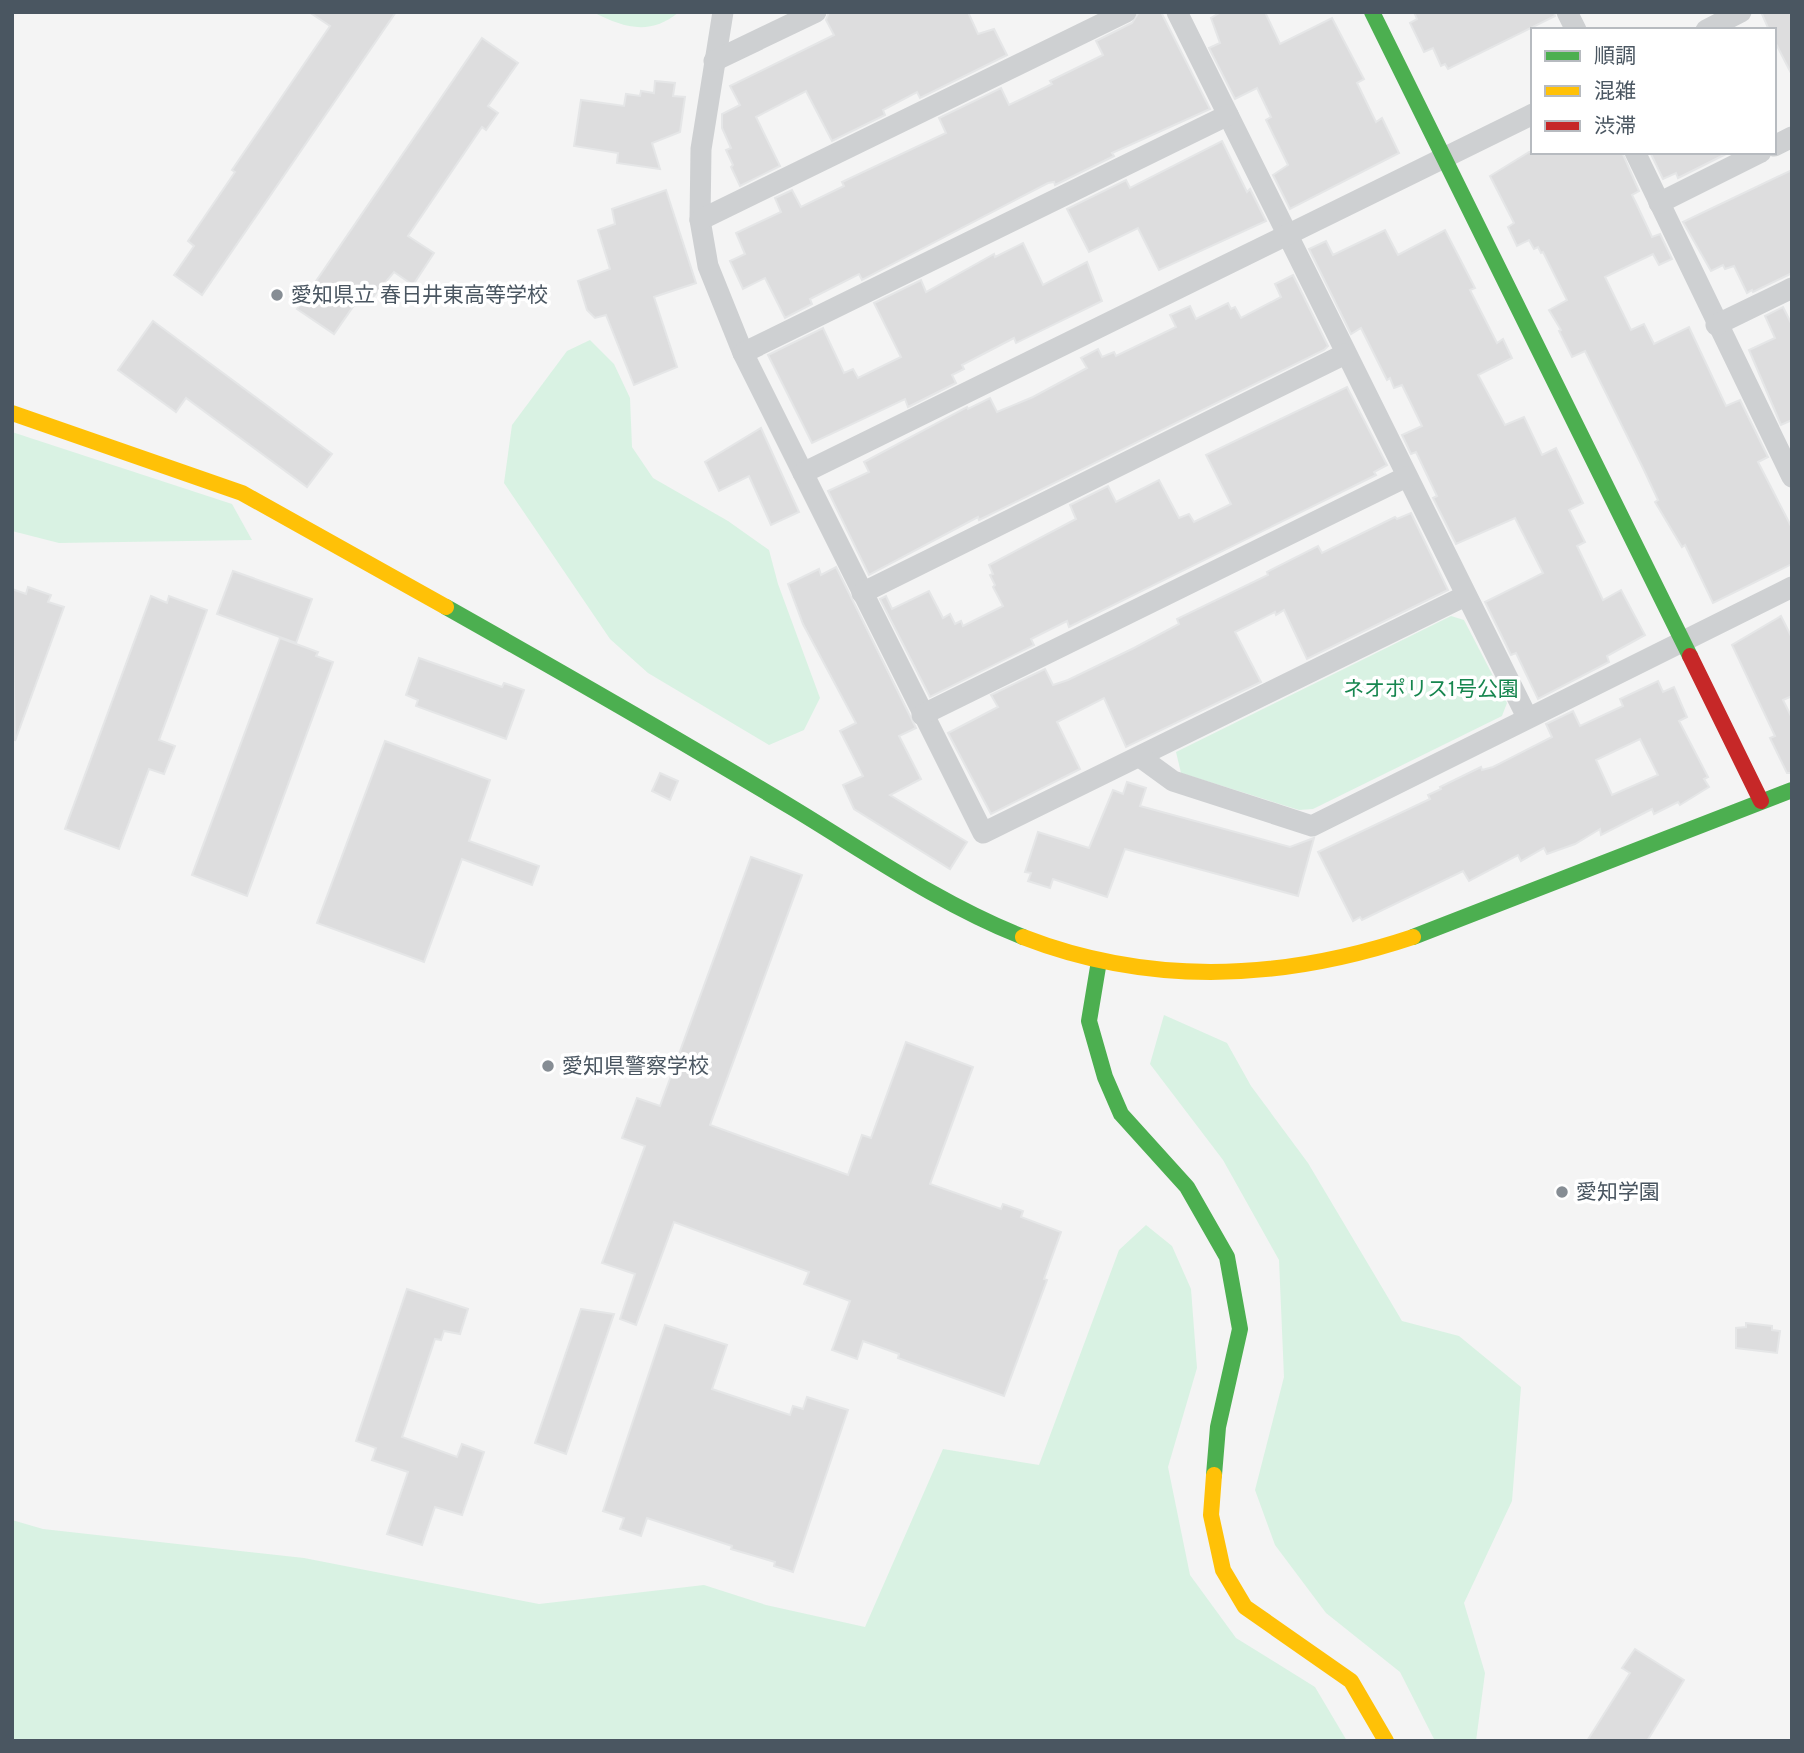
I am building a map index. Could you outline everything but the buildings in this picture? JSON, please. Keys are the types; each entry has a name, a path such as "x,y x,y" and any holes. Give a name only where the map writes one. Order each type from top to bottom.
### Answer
{"street":[{"path":"723,12 701,149 700,220 708,267 743,353 983,833 1465,596"},
{"path":"714,61 816,12"},
{"path":"700,220 1126,12"},
{"path":"1177,12 1527,717"},
{"path":"1372,12 1761,801"},
{"path":"1567,12 1575,28"},
{"path":"1710,28 1741,12"},
{"path":"743,353 1228,115"},
{"path":"803,473 1531,115"},
{"path":"1776,145 1792,137"},
{"path":"1636,154 1716,325 1784,443 1792,477"},
{"path":"1659,203 1757,154"},
{"path":"1716,325 1792,288"},
{"path":"862,593 1345,354"},
{"path":"12,413 242,493 578,681 798,811 889,869 990,924 1099,961 1199,973 1275,971 1346,957 1411,938 1792,790"},
{"path":"922,715 1406,477"},
{"path":"1140,757 1172,781 1312,826 1792,587"},
{"path":"1099,961 1089,1021 1121,1114 1187,1187 1227,1257 1240,1329 1218,1427 1211,1515 1223,1570 1245,1607 1351,1681 1386,1741"}],"green space":[{"path":"593,12 679,12 658,24 637,27 615,22"},
{"path":"590,340 614,364 630,398 632,447 653,478 728,521 769,550 778,584 820,698 804,730 769,745 648,673 610,639 504,483 512,425 567,351"},
{"path":"12,432 232,504 252,540 59,543 12,531"},
{"name":"ネオポリス1号公園","path":"1451,616 1464,620 1507,703 1502,716 1313,809 1299,810 1181,773 1176,752"},
{"path":"1164,1015 1227,1043 1251,1086 1308,1163 1402,1321 1459,1336 1521,1387 1512,1501 1464,1603 1485,1673 1476,1741 1435,1741 1400,1672 1326,1613 1275,1545 1255,1490 1284,1377 1279,1260 1223,1160 1150,1064"},
{"path":"1146,1225 1172,1246 1191,1289 1197,1368 1168,1467 1190,1575 1236,1638 1315,1687 1347,1741 12,1741 12,1520 43,1529 304,1558 539,1604 704,1585 766,1605 865,1627 943,1449 1039,1465 1119,1250"}],"traffic: fast":[{"path":"1372,12 1690,656"},
{"path":"446,607 709,758 935,895 1023,937"},
{"path":"1413,937 1792,790"},
{"path":"1099,961 1089,1021 1105,1077 1121,1114 1187,1187 1227,1257 1240,1329 1218,1427 1214,1475"}],"traffic: slow":[{"path":"12,413 242,493 446,607"},
{"path":"1023,937 1072,953 1120,964 1218,972 1316,962 1413,937"},
{"path":"1214,1475 1211,1515 1223,1570 1245,1607 1351,1681 1386,1741"}],"traffic: jam":[{"path":"1690,656 1761,801"}],"place":[{"name":"愛知県立 春日井東高等学校","path":"277,295"},
{"name":"愛知県警察学校","path":"548,1066"},
{"name":"愛知学園","path":"1562,1192"}]}
